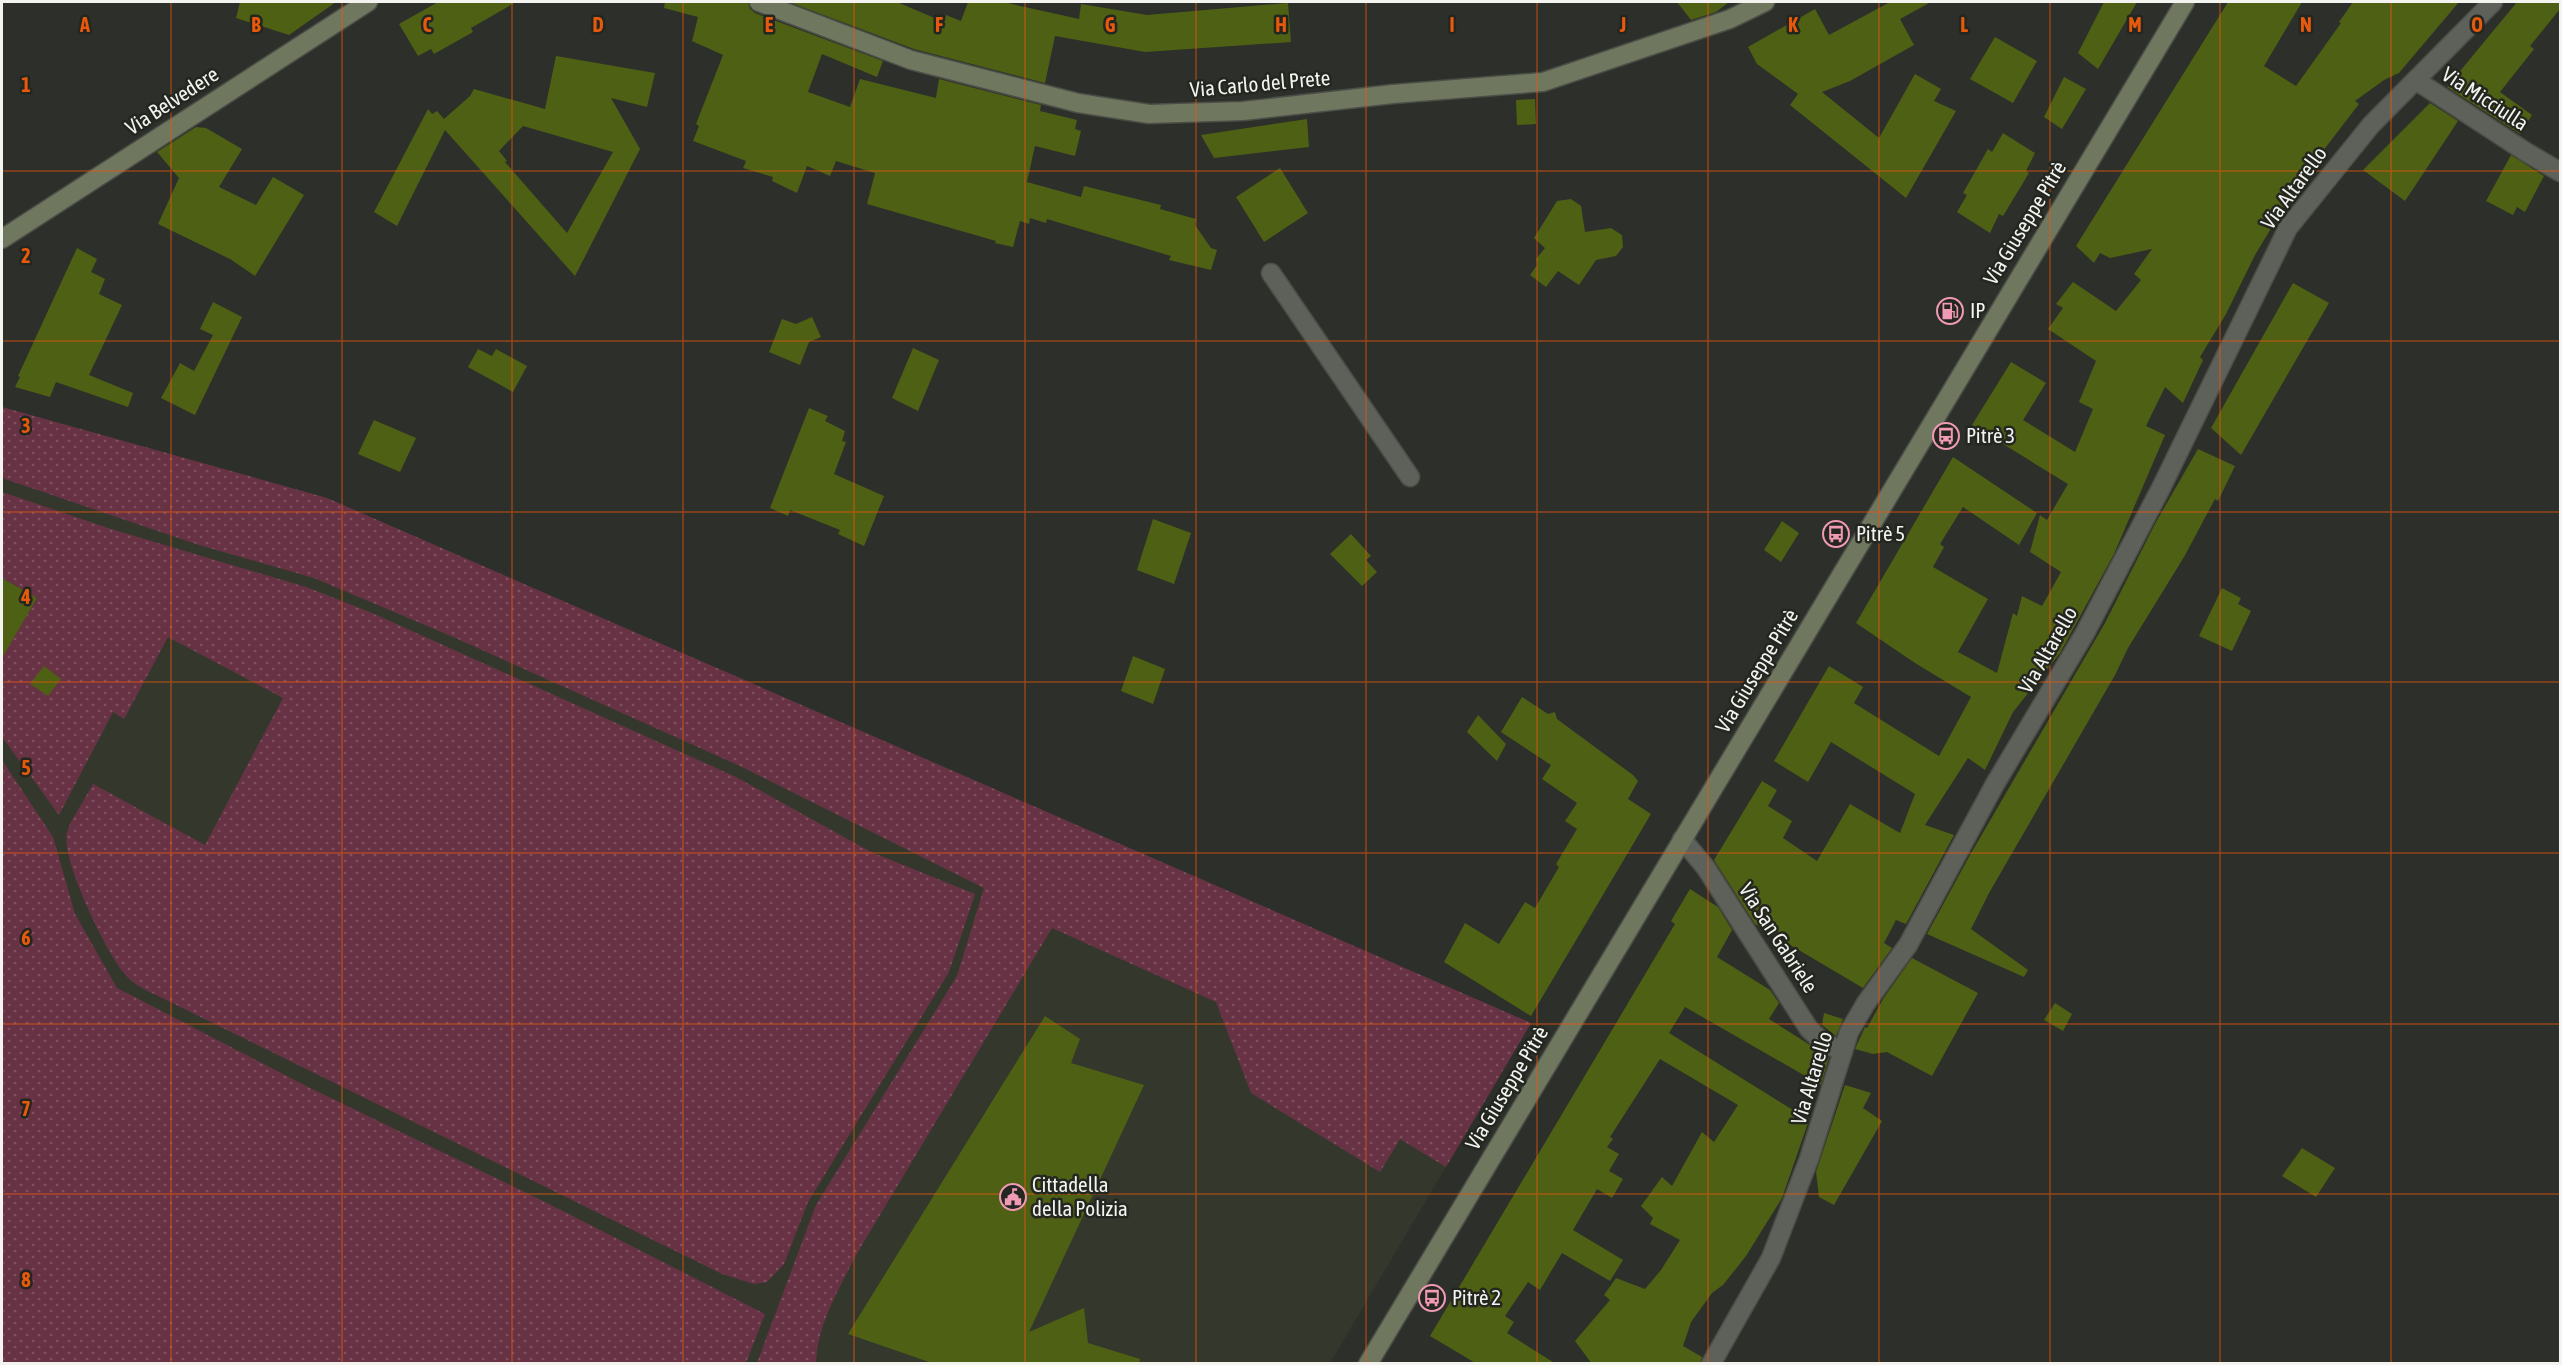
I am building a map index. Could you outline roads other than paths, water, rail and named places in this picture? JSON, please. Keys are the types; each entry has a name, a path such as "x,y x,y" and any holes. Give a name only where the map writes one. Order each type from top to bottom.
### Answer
{"street":[{"name":"Via Belvedere","path":"2,239 368,2"},
{"name":"Via Carlo del Prete","path":"759,2 911,60 1078,103 1149,114 1243,111 1393,94 1543,82 1730,19 1765,2"},
{"name":"Via Giuseppe Pitrè","path":"1368,1364 2185,2"},
{"name":"Via Altarello","path":"1711,1364 1771,1258 1809,1159 1849,1032 1866,1003 1908,945 1995,784 2085,633 2160,490 2288,228 2371,125 2493,2"},
{"name":"Via Micciulla","path":"2417,81 2560,172"},
{"path":"1271,273 1410,477"},
{"name":"Via San Gabriele","path":"1682,839 1706,868 1809,1029 1822,1041 1844,1052"}],"place":[{"name":"IP","path":"1950,311"},
{"name":"Pitrè 3","path":"1946,436"},
{"name":"Pitrè 5","path":"1836,534"},
{"name":"Cittadella della Polizia","path":"1013,1197"},
{"name":"Pitrè 2","path":"1432,1298"}]}
